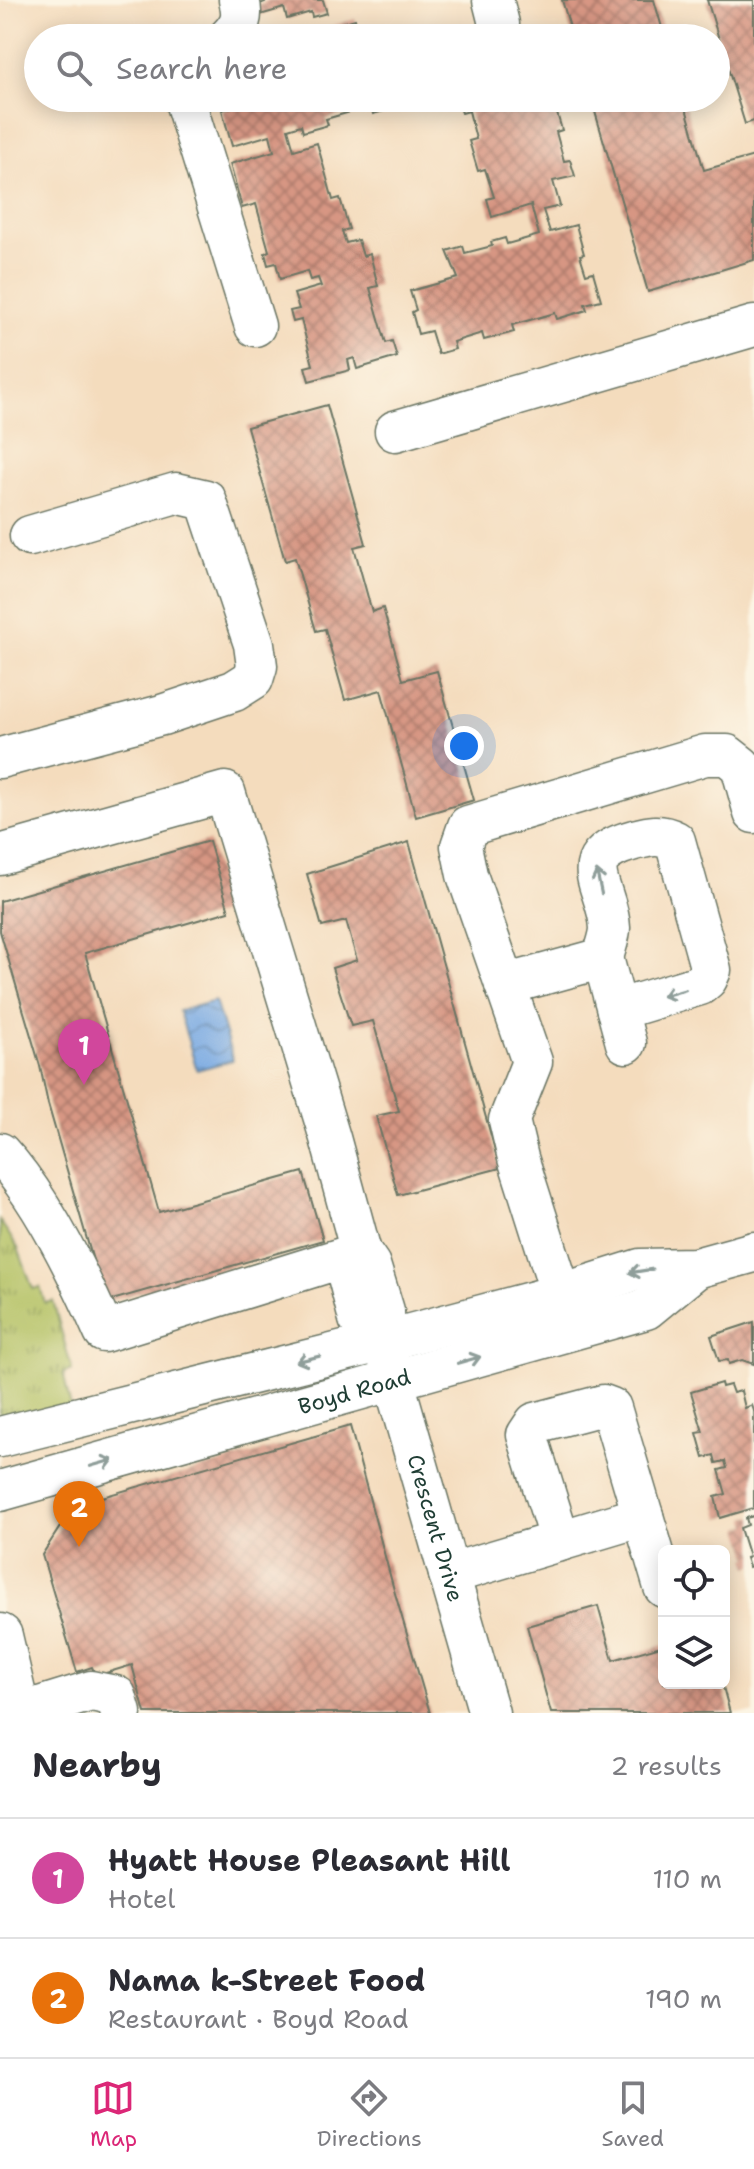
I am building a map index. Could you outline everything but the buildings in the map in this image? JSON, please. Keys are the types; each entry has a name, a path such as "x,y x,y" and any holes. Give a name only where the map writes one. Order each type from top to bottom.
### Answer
{"main road":[{"path":"0,1636 19,1713"}],"street":[{"path":"239,0 242,11 239,24"},
{"path":"188,112 255,326"},
{"path":"395,431 754,326"},
{"path":"0,758 162,715 234,691 253,679 257,666 254,644 206,500 176,493 30,536"},
{"path":"561,1294 509,1120 532,1062 467,875 461,846 468,826 705,755 727,755 741,766 754,813"},
{"name":"Crescent Drive","path":"0,855 225,792 330,1138 361,1252 370,1265 384,1311 384,1341 394,1382 489,1713"},
{"path":"651,835 665,836 675,841 711,970 707,979 622,1026 603,958 610,929 596,871 600,857 612,846 651,835"},
{"path":"505,985 603,958"},
{"path":"0,1153 18,1172 81,1279 104,1332 361,1252"},
{"name":"Boyd Road","path":"0,1437 384,1341 561,1294 640,1269 696,1268 754,1252"},
{"name":"Boyd Road","path":"0,1491 646,1309 696,1268"},
{"path":"560,1541 527,1435 535,1423 603,1405 611,1408 658,1567"},
{"path":"449,1574 643,1516"},
{"path":"19,1713 91,1691 116,1696 121,1713"}],"green space":[{"path":"0,1221 18,1248 33,1289 40,1287 45,1303 53,1301 72,1370 63,1373 73,1417 0,1437"}],"water":[{"path":"215,1001 233,1060 197,1070 179,1011"}],"place":[{"name":"Hyatt House Pleasant Hill","path":"84,1085"},
{"name":"Nama k-Street Food","path":"79,1547"}]}
